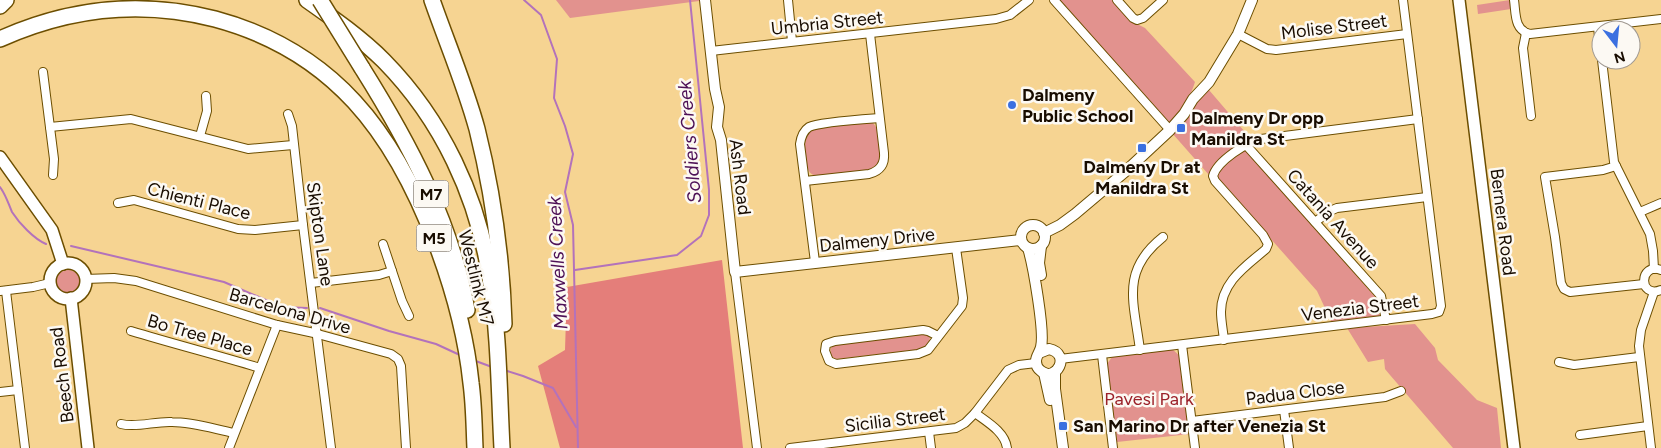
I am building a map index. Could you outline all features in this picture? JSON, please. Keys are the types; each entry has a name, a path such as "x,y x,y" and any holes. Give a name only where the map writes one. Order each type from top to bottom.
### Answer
{"highway":[{"path":"0,6 6,0"},
{"name":"M7","path":"308,0 357,37 383,61 420,102 448,150 467,191 482,236 490,280 500,344 503,405 508,448"},
{"name":"Westlink M7","path":"320,0 404,138 434,200 457,269 468,335"},
{"name":"Westlink M7","path":"432,0 476,128 490,186 502,276 500,344"},
{"name":"M5","path":"0,39 41,22 76,13 124,7 157,8 196,14 238,26 266,37 306,60 350,96 373,122 399,162 421,206 440,253 468,335 474,383 475,448"},
{"path":"474,383 480,448"},
{"name":"M7","path":"502,448 503,405"}],"main road":[{"name":"Bernera Road","path":"1459,0 1514,448"},
{"path":"0,157 52,230 63,264"},
{"path":"63,264 78,266 83,272 85,279 83,290 78,296 61,298 56,294 50,283 53,271 63,264"},
{"name":"Beech Road","path":"71,298 88,448"}],"street":[{"name":"Ash Road","path":"705,0 715,89 719,107 717,127 757,448"},
{"path":"788,0 792,42"},
{"name":"Umbria Street","path":"711,51 996,20 1010,15 1029,0"},
{"path":"1054,0 1170,130"},
{"path":"1117,0 1137,20 1143,18 1163,0"},
{"path":"1044,233 1066,221 1170,130 1196,96 1206,87 1238,34 1252,0"},
{"name":"Venezia Street","path":"1060,359 1386,320 1432,314 1440,310 1403,0"},
{"path":"1514,0 1518,25 1526,33 1538,34 1591,28"},
{"path":"1641,22 1661,19"},
{"path":"1526,33 1523,48 1531,116"},
{"path":"805,181 869,174 877,171 882,165 884,157 870,34"},
{"name":"Molise Street","path":"1238,34 1267,49 1276,50 1407,34"},
{"path":"1603,70 1616,166 1651,238 1658,269 1646,273 1644,280 1648,290 1658,291 1640,335 1639,357 1651,448"},
{"path":"43,72 54,159 53,175"},
{"path":"200,136 207,111 206,96"},
{"name":"Skipton Lane","path":"288,114 292,126 331,448"},
{"path":"815,262 800,144 802,136 806,130 816,125 879,118"},
{"path":"50,127 131,119 248,149 293,145"},
{"path":"1224,340 1222,307 1229,285 1238,272 1268,246 1263,235 1215,181 1213,176 1217,168 1246,145 1266,138 1418,119"},
{"name":"Catania Avenue","path":"1246,145 1381,296 1386,320"},
{"path":"1616,166 1604,170 1545,177 1556,237 1561,283 1570,292 1644,284"},
{"path":"1315,222 1330,211 1340,207 1427,197"},
{"name":"Chienti Place","path":"118,203 134,200 238,229 255,230 303,225"},
{"path":"1640,212 1661,204"},
{"path":"1052,350 1048,334 1039,263 1041,246 1045,238 1040,227 1029,226 1023,230 1024,244 1033,268 1042,333 1042,343 1038,358 1039,369 1044,373 1049,389 1056,448"},
{"path":"1140,350 1133,282 1136,268 1142,257 1164,237"},
{"path":"383,244 408,316"},
{"path":"1024,244 1034,249 1041,246"},
{"name":"Dalmeny Drive","path":"735,272 956,248 1024,244"},
{"path":"938,336 928,330 923,330 835,341 826,344 825,351 828,361 836,364 918,354 928,350 962,306 963,298 956,248"},
{"path":"311,283 380,275 392,271"},
{"name":"Barcelona Drive","path":"85,279 114,278 136,281 277,325 391,354 398,359 401,366 406,448"},
{"path":"25,448 3,291 50,283"},
{"path":"229,448 277,325"},
{"name":"Bo Tree Place","path":"131,331 260,368"},
{"path":"1182,345 1195,448"},
{"path":"1038,358 1045,350 1052,350 1058,354 1060,359 1060,365 1055,372 1055,389 1062,448"},
{"path":"1102,355 1113,448"},
{"path":"1559,362 1574,365 1639,357"},
{"name":"Sicilia Street","path":"790,448 836,446 956,428 964,424 975,413 1008,370 1038,358"},
{"path":"1044,373 1055,372"},
{"path":"0,392 18,390"},
{"name":"Padua Close","path":"1192,421 1385,397 1401,391"},
{"path":"1284,410 1289,448"},
{"path":"975,413 1002,435 1007,448"},
{"path":"121,424 178,422 234,434"},
{"path":"1580,435 1648,426"},
{"path":"929,432 931,448"}],"green space":[{"path":"556,0 699,0 699,1 570,18"},
{"path":"1060,0 1115,0 1137,24 1145,28 1195,82 1185,105 1169,125"},
{"path":"1510,0 1511,9 1478,14 1477,5"},
{"path":"1209,90 1251,139 1243,142 1213,169 1209,175 1172,133 1197,100"},
{"path":"872,122 877,129 881,145 881,155 876,166 868,170 819,176 813,175 810,172 806,162 805,144 811,131 823,126"},
{"path":"1245,148 1377,299 1380,317 1332,323 1317,291 1216,177 1228,160"},
{"path":"68,270 77,273 80,282 77,291 68,294 59,291 56,282 59,273"},
{"path":"1415,324 1435,348 1438,360 1477,400 1497,408 1501,448 1453,448 1385,369 1384,359 1368,362 1347,328"},
{"path":"926,334 930,336 929,340 922,349 836,359 831,356 831,349 835,344"},
{"name":"Pavesi Park","path":"1172,349 1180,356 1190,434 1117,442 1107,364 1112,357"}],"shaded area":[{"path":"722,260 743,448 560,448 538,366 565,350 567,287"}],"waterway":[{"name":"Maxwells Creek","path":"524,0 541,15 557,59 554,98 573,154 565,192 573,225 578,448"},
{"name":"Soldiers Creek","path":"575,270 677,255 701,236 709,215 709,190 690,0"},
{"path":"0,187 12,212 19,221 32,235 46,244"},
{"path":"71,246 224,282 282,307 307,308"},
{"path":"320,308 389,331 436,344 462,356"},
{"path":"473,360 492,367"},
{"path":"504,370 553,388 576,427"}],"place":[{"name":"Dalmeny Public School","path":"1012,105"},
{"name":"Dalmeny Dr opp Manildra St","path":"1181,128"},
{"name":"Dalmeny Dr at Manildra St","path":"1142,148"},
{"name":"San Marino Dr after Venezia St","path":"1063,426"}]}
